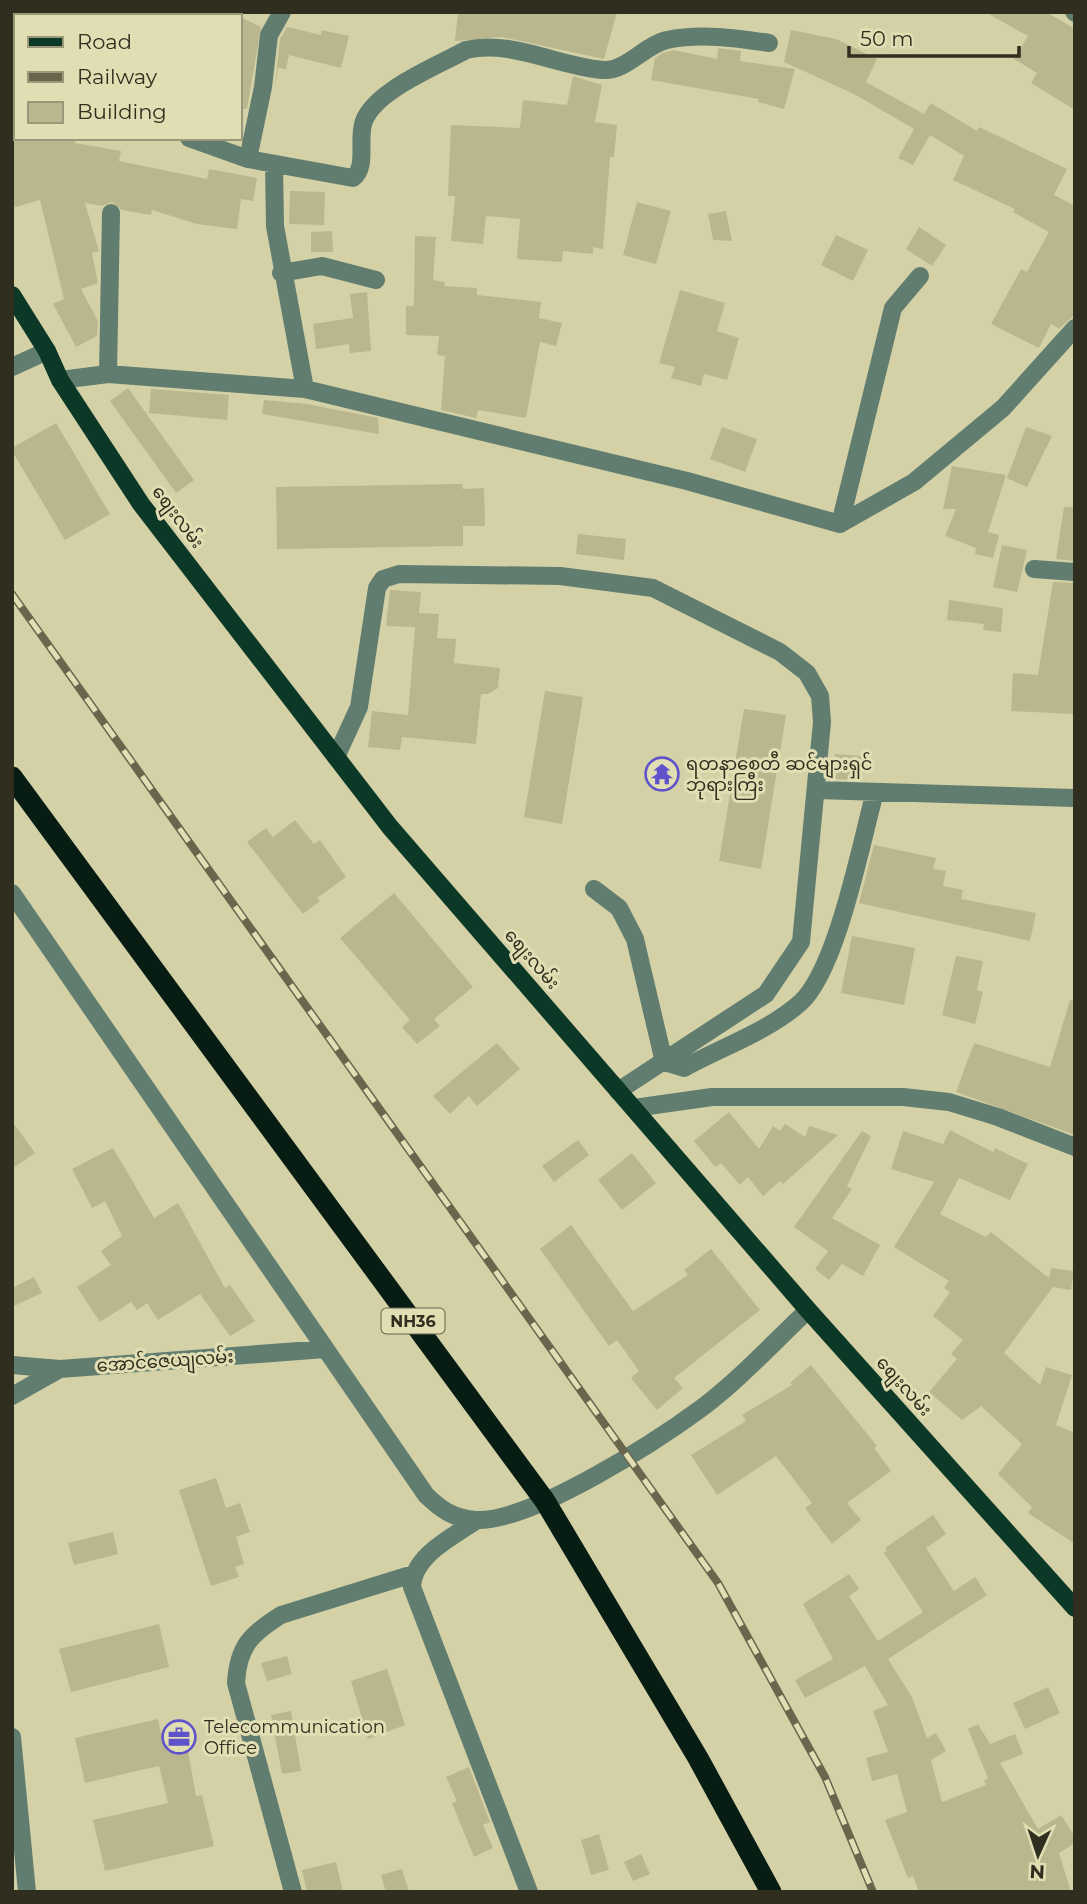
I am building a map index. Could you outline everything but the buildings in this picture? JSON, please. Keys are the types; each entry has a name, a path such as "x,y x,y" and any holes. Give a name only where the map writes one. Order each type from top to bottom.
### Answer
{"highway":[{"name":"NH36","path":"12,778 545,1501 691,1746 771,1892"}],"main road":[{"name":"စျေးလမ်း","path":"12,295 47,351 60,380 141,504 390,827 808,1310 1075,1608"}],"street":[{"path":"248,159 263,86 268,35 282,12"},
{"path":"195,140 248,159 357,177 361,165 364,120 378,100 466,50 480,47 608,70 666,41 721,36 769,43"},
{"path":"274,164 275,226 281,273 305,389"},
{"path":"108,374 111,213"},
{"path":"281,273 322,267 376,280"},
{"path":"840,524 893,308 920,276"},
{"path":"60,380 108,374 305,389 687,481 840,524 914,482 994,416 1075,328"},
{"path":"12,368 47,351"},
{"path":"1034,569 1075,572"},
{"path":"336,757 359,707 377,588 383,579 399,574 560,576 653,588 780,652 807,673 821,696 822,722 801,942 766,994 618,1091"},
{"path":"817,790 1075,798"},
{"path":"664,1062 684,1068 745,1039 801,1002 821,973 875,792"},
{"path":"594,889 619,908 635,939 664,1062"},
{"path":"12,893 426,1495 441,1510 458,1517 477,1520 519,1512 545,1501 621,1459 703,1407 808,1310"},
{"path":"634,1108 712,1097 903,1097 949,1102 998,1117 1075,1147"},
{"name":"အောင်ဇေယျလမ်း","path":"12,1395 60,1369 325,1349"},
{"path":"12,1365 60,1369"},
{"path":"293,1892 239,1694 237,1660 246,1643 262,1626 281,1615 413,1574 434,1550 477,1520"},
{"path":"413,1574 412,1587 418,1607 529,1892"},
{"path":"12,1737 27,1892"}],"railway":[{"path":"12,594 718,1583 825,1777 873,1892"}],"place":[{"name":"ရတနာစေတီ ဆင်များရှင် ဘုရားကြီး","path":"662,774"},
{"name":"Telecommunication Office","path":"179,1737"}]}
